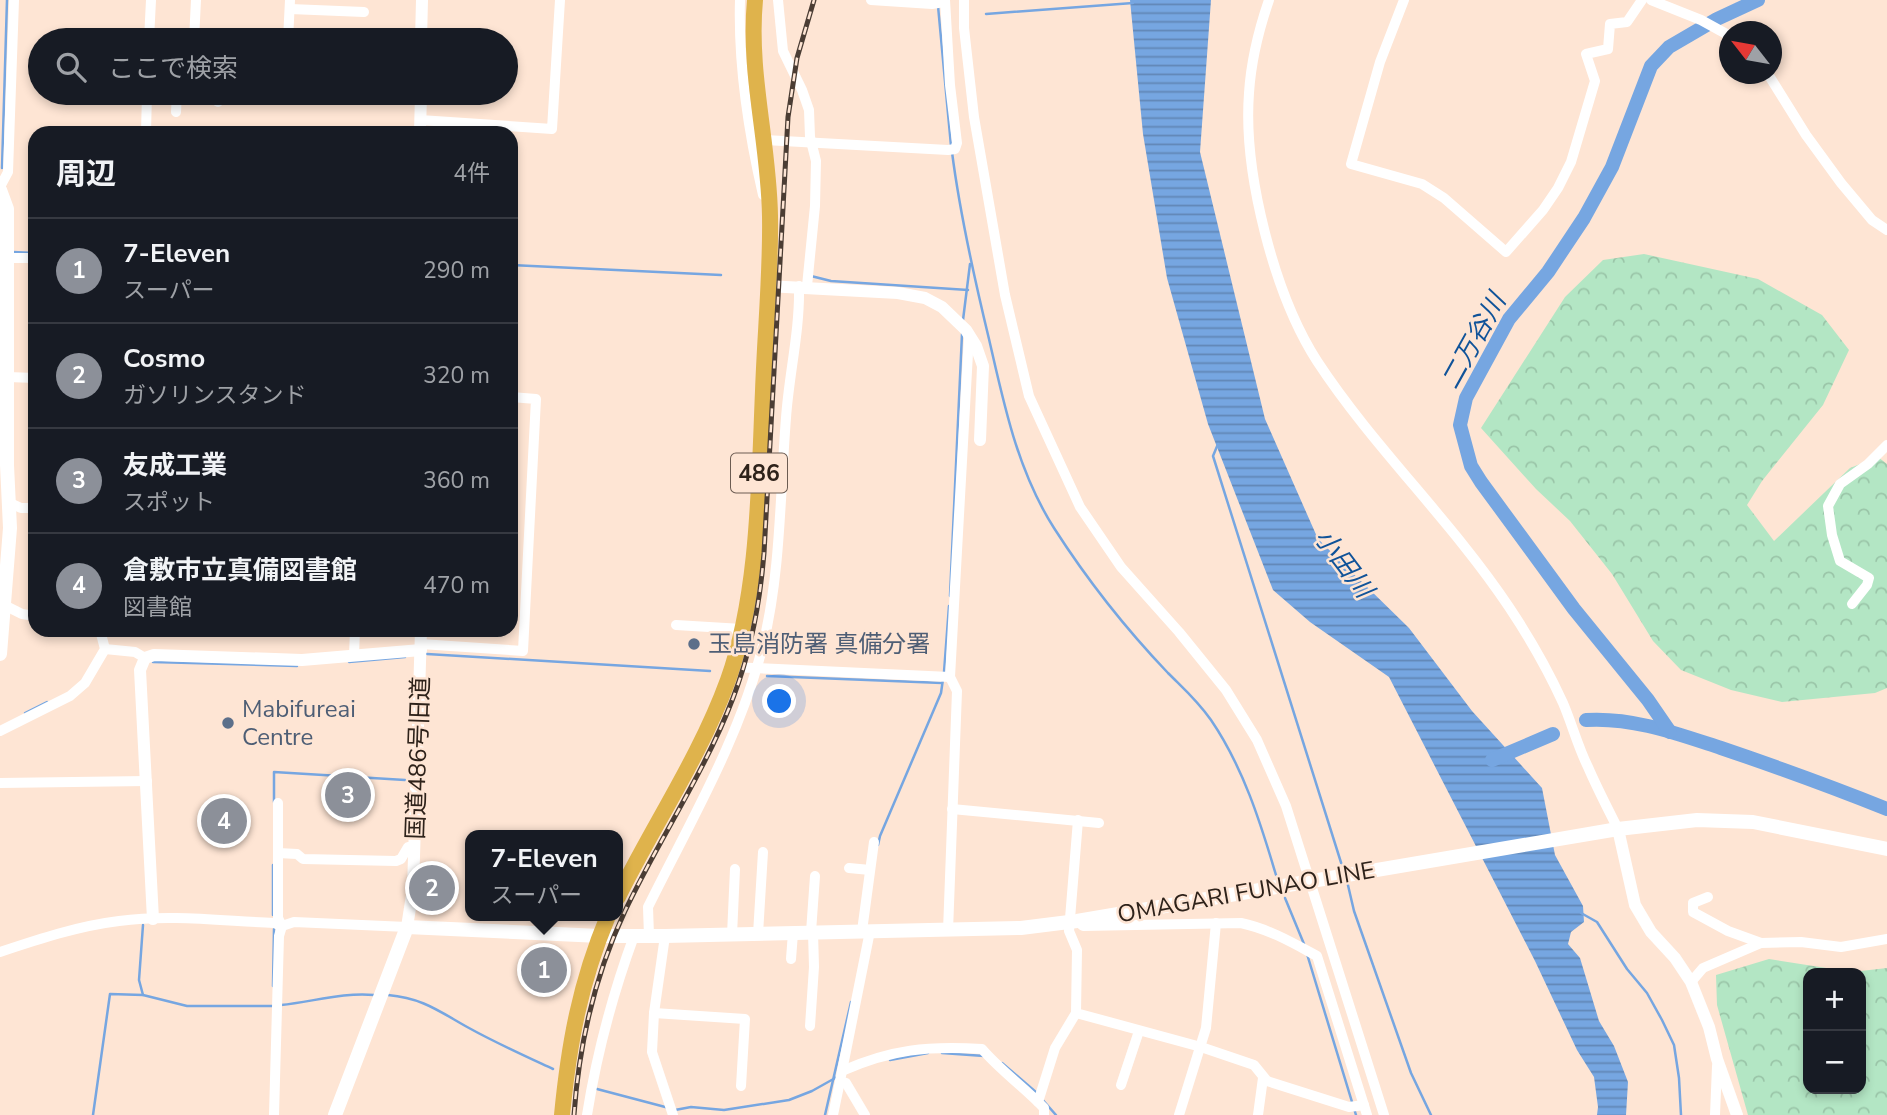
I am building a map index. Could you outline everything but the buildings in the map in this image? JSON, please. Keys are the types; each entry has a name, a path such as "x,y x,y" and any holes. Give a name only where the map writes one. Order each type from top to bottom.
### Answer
{"highway":[{"name":"486","path":"623,888 693,760 716,710 742,629 757,513 770,219 765,140 754,71 755,0"},
{"path":"562,1115 568,1053 581,994 606,921"}],"main road":[{"path":"0,188 7,209 8,258 8,377 3,464 6,502 0,654"},
{"name":"OMAGARI FUNAO LINE","path":"407,927 600,936 1021,928 1613,830 1697,820 1753,822 1887,849"},
{"path":"335,1115 407,927"}],"street":[{"path":"0,188 8,172 14,0"},
{"path":"149,28 150,0"},
{"path":"195,28 196,0"},
{"path":"421,28 422,0"},
{"path":"518,128 552,129 559,0"},
{"path":"740,0 741,74 754,156 770,219"},
{"path":"587,1115 595,1060 609,1004 641,936 648,907 729,743 757,669 774,584 786,413 815,206 816,161 811,143 809,110 803,90 783,51 778,0"},
{"path":"765,140 951,150 957,143 941,2 871,0"},
{"path":"964,0 964,28 978,144 1005,295 1029,396 1080,507 1121,568 1179,632 1226,690 1257,740 1286,806 1384,1115"},
{"path":"1269,0 1259,34 1249,93 1251,140 1256,193 1275,263 1294,317 1316,359 1346,403 1476,561 1539,655 1563,705 1613,830 1635,905 1651,932 1675,958 1691,982 1709,1027 1737,1115"},
{"path":"1404,0 1380,62 1351,164 1422,184 1444,198 1506,252 1543,210 1571,162 1595,81 1586,54 1608,49 1611,24 1627,22 1642,0"},
{"path":"1651,0 1664,2 1719,29"},
{"path":"289,28 290,5 364,12"},
{"path":"1774,84 1806,135 1848,192 1872,220 1887,230"},
{"path":"146,126 147,105"},
{"path":"176,105 176,113"},
{"path":"420,126 421,105"},
{"path":"8,258 28,258"},
{"path":"767,286 898,292 918,296 942,307 965,328 983,366 980,440"},
{"path":"948,931 957,691 950,677 965,328"},
{"path":"8,377 28,378"},
{"path":"105,649 135,652 145,658 154,655 272,660 354,656 421,647 523,651 536,399 518,398"},
{"path":"1852,604 1867,585 1869,578 1840,561 1832,535 1828,506 1840,484 1887,445"},
{"path":"6,502 20,508 28,508"},
{"path":"2,609 28,615"},
{"path":"676,625 742,629"},
{"path":"0,731 70,696 85,683 105,649 102,637"},
{"path":"354,656 355,637"},
{"name":"国道486号旧道","path":"407,927 412,902 415,848 421,637"},
{"path":"145,658 141,670 153,919"},
{"path":"732,667 950,677"},
{"path":"0,783 147,780"},
{"path":"274,1115 279,936 282,926 278,918 278,803"},
{"path":"952,809 1099,823"},
{"path":"1038,1102 1055,1048 1076,1013 1077,950 1069,931 1073,921 1078,820"},
{"path":"833,1115 872,892 870,870 874,842"},
{"path":"278,853 296,854 303,859 396,861 401,859 408,847 415,848"},
{"path":"758,934 763,852"},
{"path":"849,868 870,870"},
{"path":"732,935 735,869"},
{"path":"810,1026 815,876"},
{"path":"1708,897 1693,903 1693,912 1728,931 1761,943 1801,942 1841,947 1887,939"},
{"path":"0,952 63,931 119,921 153,919 274,923 282,926 294,922 407,927"},
{"path":"1073,921 1083,926 1241,923 1256,926 1317,956 1360,1109"},
{"path":"1179,1115 1206,1028 1216,923"},
{"path":"791,959 793,933"},
{"path":"665,936 654,1013 652,1052 672,1111"},
{"path":"1691,982 1703,968 1761,943"},
{"path":"654,1013 745,1019 741,1086"},
{"path":"1076,1013 1201,1047 1254,1065 1263,1078 1360,1109"},
{"path":"1121,1085 1139,1031"},
{"path":"841,1076 874,1056 935,1047 982,1049 1002,1071 1028,1090 1044,1108 1044,1115"},
{"path":"1715,1115 1717,1059"},
{"path":"841,1076 865,1115"},
{"path":"1258,1115 1263,1078"}],"green space":[{"path":"1644,254 1758,279 1822,315 1849,350 1823,405 1762,481 1747,505 1774,541 1850,468 1878,457 1887,464 1887,688 1875,693 1782,702 1731,690 1681,670 1653,641 1612,574 1570,521 1536,489 1481,428 1565,297 1603,260"},
{"path":"1769,959 1826,968 1803,968 1803,1094 1866,1094 1866,970 1887,968 1887,1115 1748,1115 1717,1005 1716,975"}],"water":[{"path":"1130,0 1211,0 1200,152 1265,419 1318,539 1409,628 1472,711 1542,788 1555,855 1583,906 1584,922 1571,932 1568,944 1580,958 1599,1021 1614,1046 1628,1082 1626,1115 1597,1115 1594,1077 1577,1050 1535,961 1389,677 1310,622 1273,590 1208,424 1167,278 1143,134"}],"waterway":[{"path":"2,168 7,0"},
{"name":"二万谷川","path":"1670,732 1648,700 1574,609 1481,482 1471,466 1460,425 1466,398 1509,319 1548,272 1584,218 1612,167 1651,66 1669,47 1717,19 1758,0"},
{"path":"986,14 1133,3"},
{"path":"938,6 951,146"},
{"path":"952,152 968,246 1000,388 1030,483 1054,528 1093,585 1137,639 1211,720 1250,795 1276,875"},
{"path":"13,252 28,253"},
{"path":"963,320 970,264"},
{"path":"518,265 721,275"},
{"path":"811,276 831,281 968,290"},
{"path":"950,596 962,334"},
{"path":"1218,444 1213,456 1344,872"},
{"path":"944,672 949,606"},
{"path":"427,654 710,671"},
{"path":"349,662 405,657"},
{"path":"153,662 297,666"},
{"path":"767,676 942,683"},
{"path":"878,845 941,693 943,679"},
{"path":"25,713 47,702"},
{"name":"二万谷川","path":"1586,720 1621,721 1672,732 1887,809"},
{"name":"二万谷川","path":"1492,760 1553,734"},
{"path":"274,802 274,772 405,780"},
{"path":"273,865 273,915"},
{"path":"1347,881 1354,911 1411,1073 1431,1115"},
{"path":"1285,898 1304,944"},
{"path":"1581,913 1597,922 1627,969 1647,993 1662,1020 1674,1045 1681,1115"},
{"path":"143,925 139,980 143,995 187,1006 274,1006"},
{"path":"273,986 274,929"},
{"path":"1307,954 1356,1115"},
{"path":"93,1115 110,994 143,995"},
{"path":"281,1005 339,996 374,995"},
{"path":"388,995 411,999 431,1007 553,1069"},
{"path":"825,1115 851,1002"},
{"path":"890,1060 928,1053"},
{"path":"942,1053 984,1056"},
{"path":"1002,1063 1037,1093"},
{"path":"675,1110 691,1107 724,1110 789,1100 837,1077"},
{"path":"597,1089 669,1108"},
{"path":"1041,1098 1056,1115"}],"railway":[{"path":"623,915 722,725 745,663 754,627 764,553 788,117 797,58 814,0"},
{"path":"574,1115 590,1010 620,921"}],"place":[{"name":"玉島消防署 真備分署","path":"694,644"},
{"name":"Mabifureai Centre","path":"228,723"},
{"name":"友成工業","path":"348,795"},
{"name":"倉敷市立真備図書館","path":"224,821"},
{"name":"Cosmo","path":"432,888"},
{"name":"7-Eleven","path":"544,970"}],"water label":[{"name":"小田川","path":"1344,563"}]}
